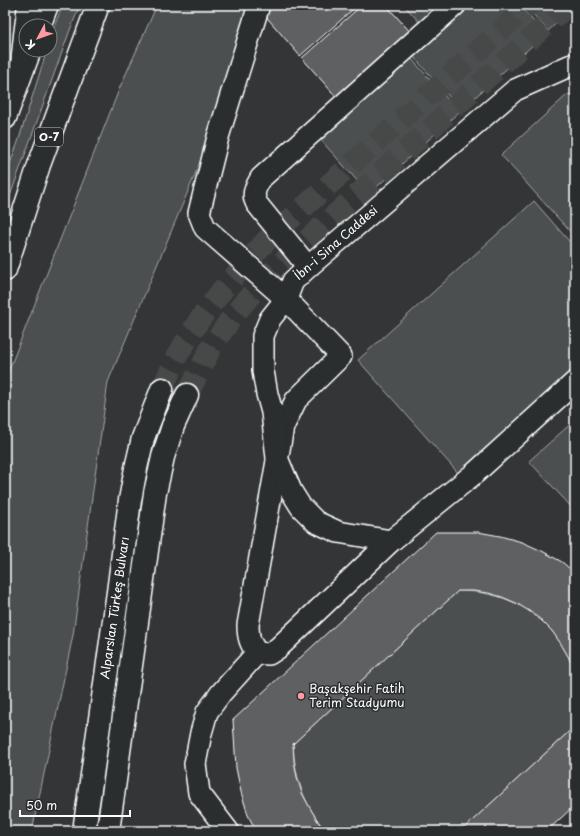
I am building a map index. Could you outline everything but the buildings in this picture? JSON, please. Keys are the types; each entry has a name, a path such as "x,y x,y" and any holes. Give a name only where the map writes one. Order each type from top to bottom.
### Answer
{"main road":[{"path":"22,71 24,35 29,5"},
{"path":"42,18 47,5"},
{"name":"O-7","path":"5,270 39,165 98,5"},
{"path":"5,118 27,58"},
{"name":"Alparslan Türkeş Bulvarı","path":"84,831 130,500 143,438 162,389"},
{"name":"Alparslan Türkeş Bulvarı","path":"108,831 155,493 163,457 173,426 187,396"}],"street":[{"path":"259,5 218,138 199,213 205,228 286,299 341,356 296,400 284,427 277,458 248,625 248,636 258,653 268,654 278,648 391,541 475,473 575,382"},
{"path":"308,267 254,200 255,188 261,178 455,5"},
{"name":"İbn-i Sina Caddesi","path":"391,541 338,532 316,522 301,508 291,491 277,458 272,412 263,371 263,336 270,319 286,299 293,281 308,267 515,90 575,64"},
{"path":"228,831 199,793 195,764 201,733 208,712 221,693 258,653"}],"shaded area":[{"path":"63,5 80,5 5,210 5,177 18,142 44,58 58,58 57,18"},
{"path":"157,5 251,5 207,146 108,382 73,635 32,831 5,831 5,380 120,87"},
{"path":"404,5 445,5 422,25"},
{"path":"466,5 519,5 545,34 461,110 412,55"},
{"path":"525,5 575,5 575,6 548,31"},
{"path":"410,57 459,112 369,194 319,138"},
{"path":"575,93 575,237 501,155 567,95"},
{"path":"534,201 575,248 575,368 458,473 358,360"},
{"path":"575,420 575,511 529,461"},
{"path":"458,591 490,594 519,605 532,613 555,634 569,657 574,670 575,726 461,831 326,831 306,801 296,768 293,744"}],"tunnel":[{"path":"162,389 178,354 198,322 223,289 266,241 529,5"},
{"path":"187,395 211,348 232,317 266,277 568,5"}],"place":[{"name":"Başakşehir Fatih Terim Stadyumu","path":"301,696"}]}
